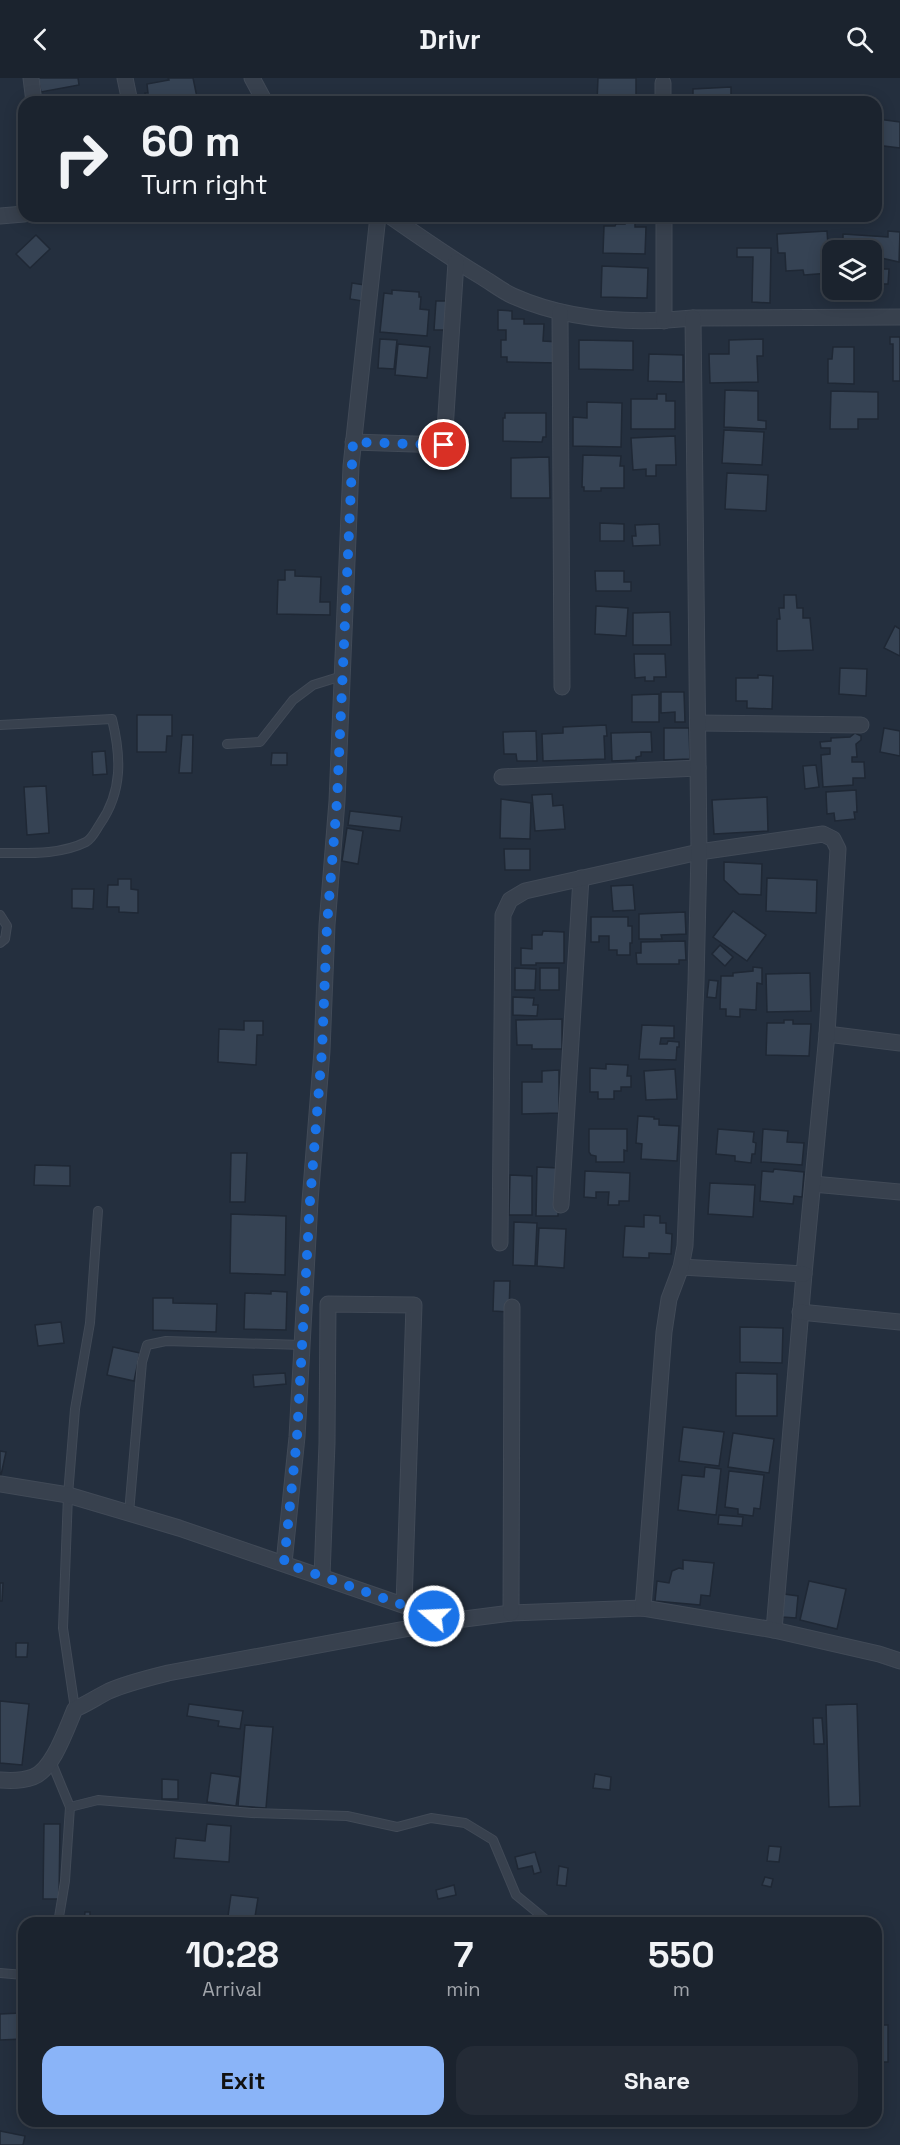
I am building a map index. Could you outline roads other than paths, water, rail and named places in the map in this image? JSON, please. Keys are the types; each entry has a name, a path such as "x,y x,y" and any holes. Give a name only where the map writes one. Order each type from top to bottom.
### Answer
{"street":[{"path":"31,78 33,96"},
{"path":"125,78 129,96"},
{"path":"252,78 262,96"},
{"path":"663,83 663,96"},
{"path":"0,216 18,214"},
{"path":"284,1563 297,1437 310,1201 322,1051 327,925 337,801 353,442 377,222"},
{"path":"399,222 512,296 560,312 592,318 664,321 693,318 900,317"},
{"path":"664,222 664,321"},
{"path":"353,442 444,445 456,261"},
{"path":"560,312 562,687"},
{"path":"643,1608 664,1332 669,1299 681,1266 685,1246 696,983 699,852 693,318"},
{"path":"698,723 861,726"},
{"path":"502,777 698,768"},
{"path":"500,1243 503,915 510,900 525,891 699,852 823,834 833,839 838,849 827,1034 800,1312 774,1630"},
{"path":"561,1205 581,878"},
{"path":"827,1034 900,1043"},
{"path":"813,1184 900,1192"},
{"path":"681,1266 804,1274"},
{"path":"322,1577 327,1443 328,1304 414,1305 404,1605"},
{"path":"511,1613 512,1307"},
{"path":"800,1312 900,1322"},
{"path":"0,1484 68,1495 129,1513 284,1563 449,1621"},
{"path":"0,1780 16,1781 36,1777 51,1761 75,1709 108,1692 143,1679 449,1621 511,1613 643,1608 774,1630 900,1661"}],"lane":[{"path":"227,744 260,742 293,700 313,685 342,676"},
{"path":"0,725 112,719 119,748 118,777 110,810 88,842 50,853 0,853"},
{"path":"0,915 7,926 5,939 0,943"},
{"path":"75,1709 63,1628 68,1495 75,1409 90,1323 98,1211"},
{"path":"129,1513 142,1362 147,1345 166,1341 303,1345"},
{"path":"51,1761 70,1807 65,1881 59,1917"},
{"path":"70,1807 98,1800 252,1813 347,1816 397,1827 431,1818 465,1823 493,1840 516,1895 543,1917"},
{"path":"0,1973 18,1974"}]}
